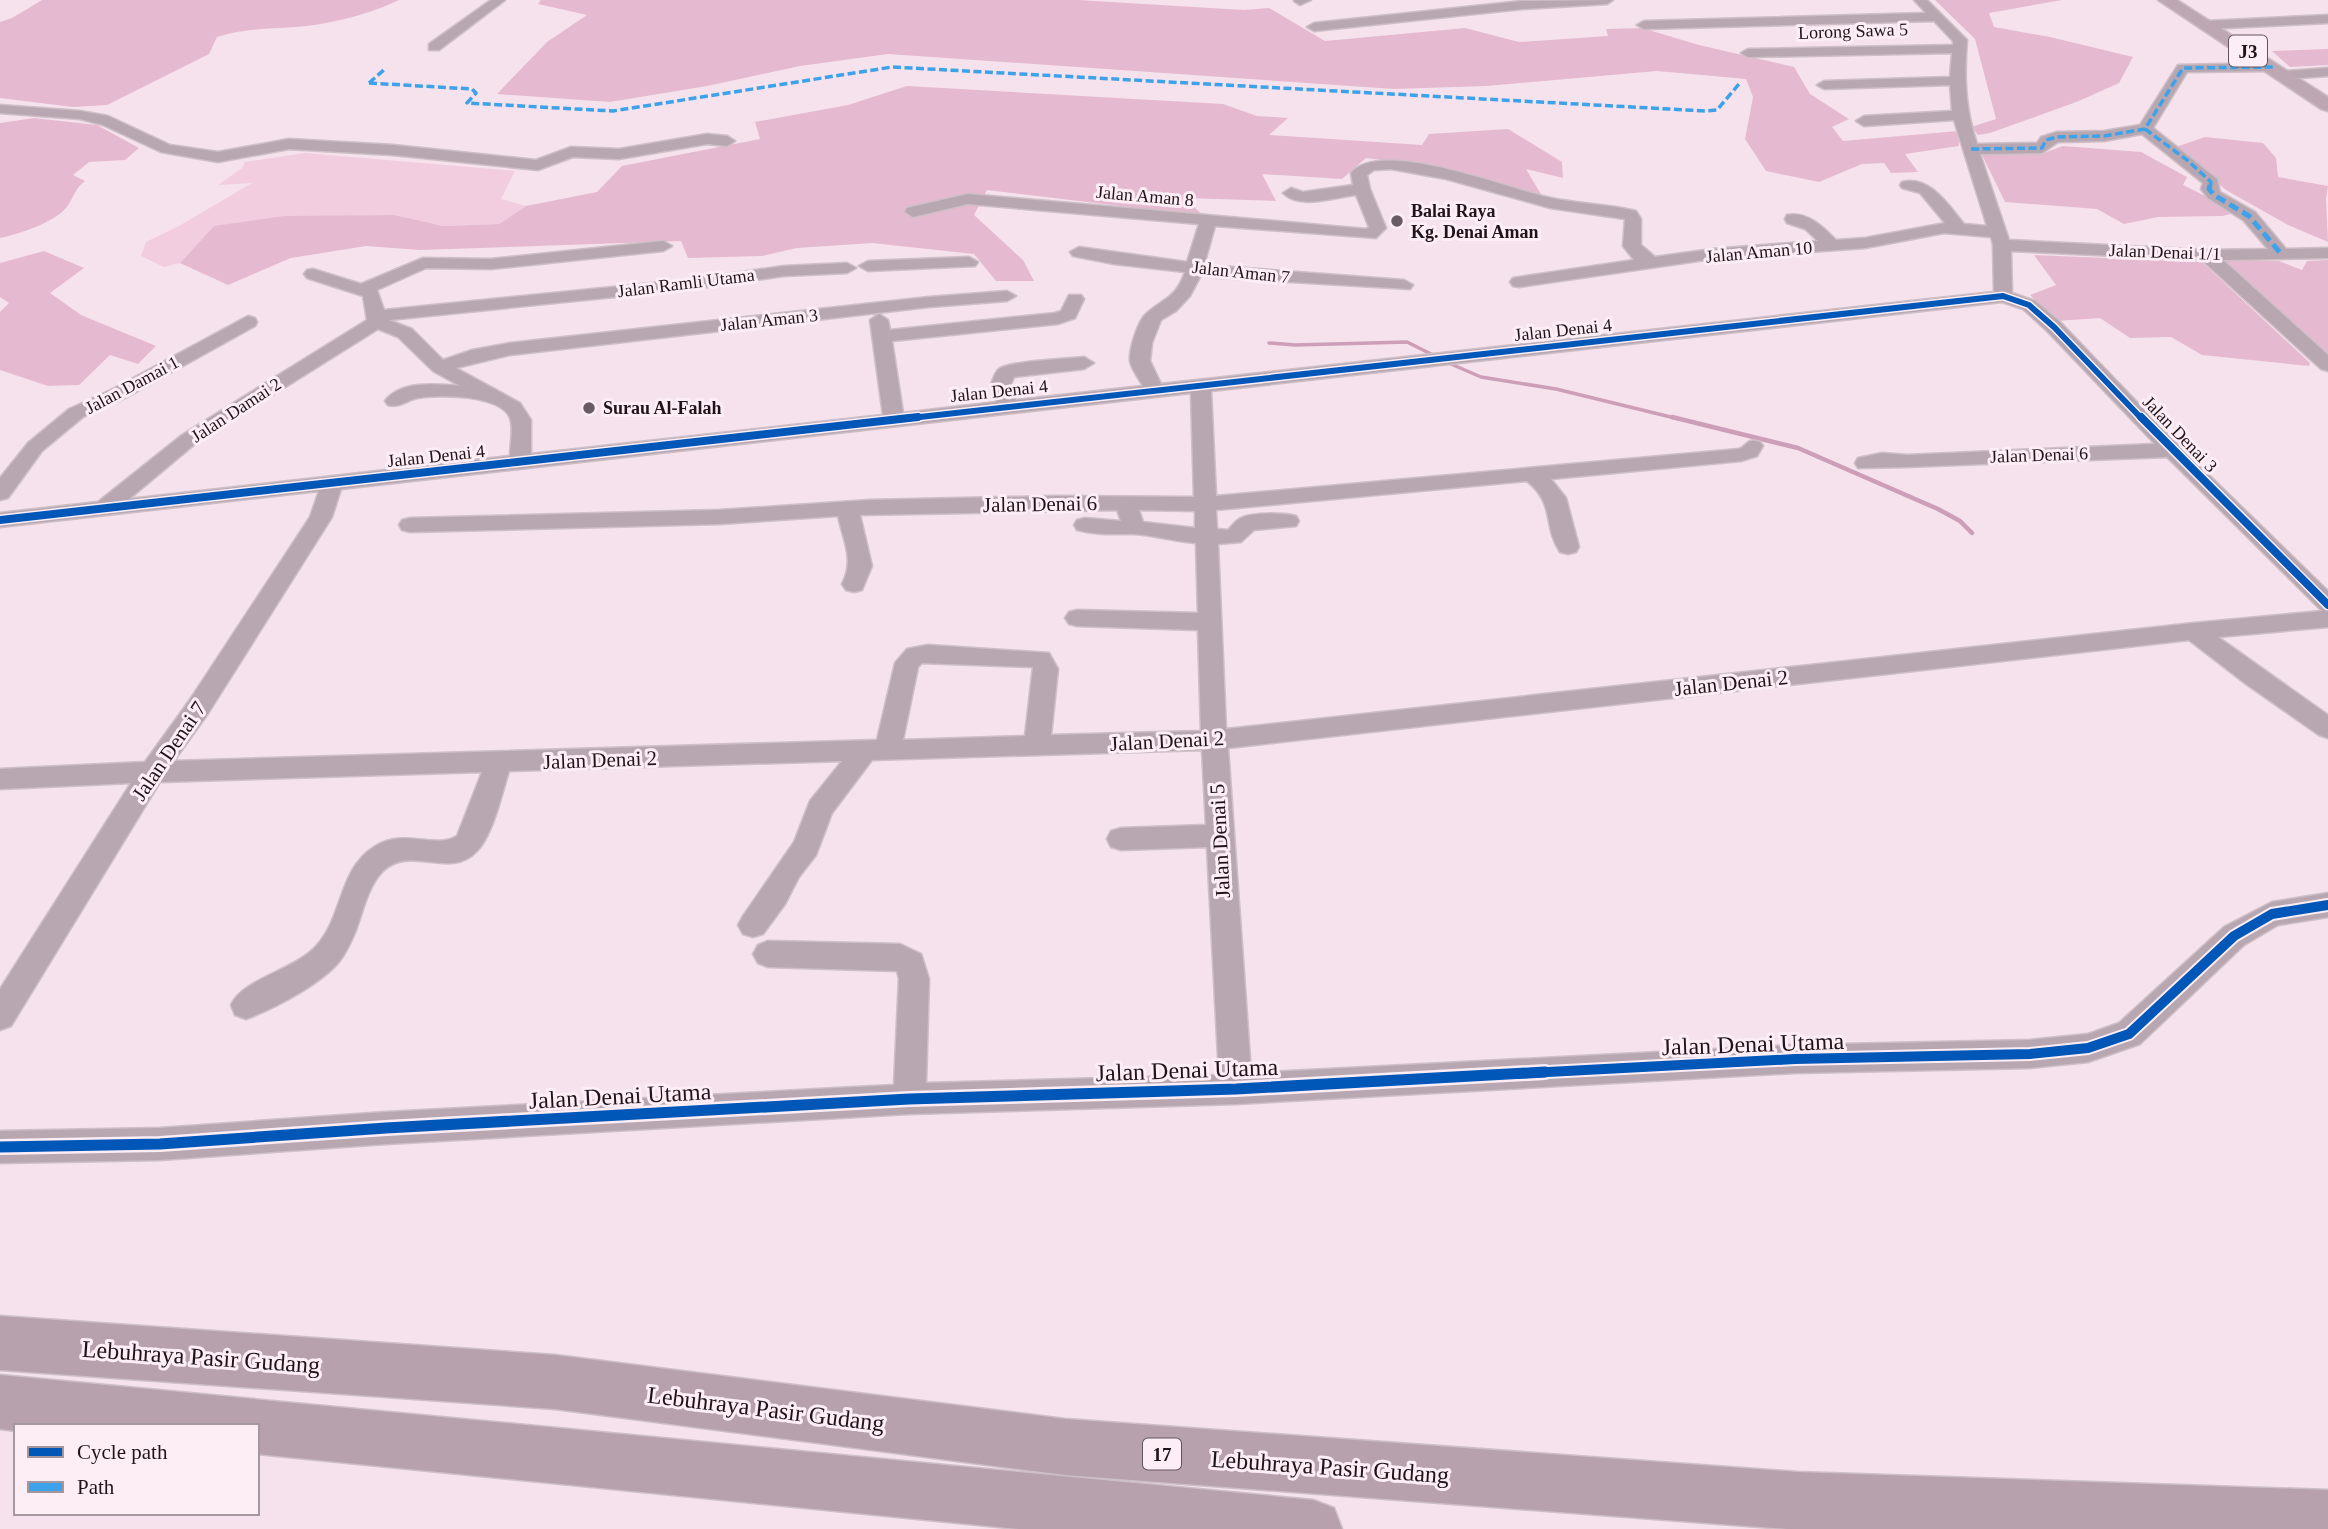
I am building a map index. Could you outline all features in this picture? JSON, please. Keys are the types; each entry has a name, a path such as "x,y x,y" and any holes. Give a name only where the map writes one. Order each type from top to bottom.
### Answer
{"highway":[{"name":"Lebuhraya Pasir Gudang","path":"0,1343 555,1382 1065,1447 1797,1501 2328,1519"},
{"path":"0,1402 234,1424"},
{"path":"259,1426 1313,1529"}],"main road":[{"name":"J3","path":"2166,0 2328,105"}],"street":[{"path":"434,47 499,0"},
{"path":"1314,27 1481,4 1607,0"},
{"path":"1920,0 1960,40 1957,81 1960,116 2000,239 2003,296"},
{"path":"1644,25 1939,17"},
{"path":"2207,25 2328,19"},
{"name":"Lorong Sawa 5","path":"1748,53 1959,49"},
{"path":"1970,149 2042,148 2046,140 2057,136 2104,136 2145,129 2183,68 2328,72"},
{"path":"1824,85 1957,81"},
{"path":"0,109 80,115 108,121 166,149 218,157 289,144 538,164 571,152 619,154 707,139 727,141"},
{"path":"1864,121 1960,116"},
{"path":"2145,129 2211,182 2209,189 2214,195 2249,216 2282,255"},
{"path":"1291,192 1302,197 1362,189 1359,173 1363,166 1397,165 1429,170 1553,203 1630,215 1633,219 1632,246 1640,256 1653,263"},
{"path":"1908,185 1926,190 1959,229"},
{"name":"Jalan Aman 8","path":"913,212 968,199 1348,234 1375,233 1378,228 1362,189"},
{"path":"1793,219 1811,225 1832,246"},
{"path":"1154,389 1140,361 1143,343 1153,317 1170,307 1184,292 1208,221"},
{"name":"Jalan Aman 10","path":"1520,282 1713,254 1832,246 1944,228 2000,239"},
{"name":"Jalan Denai 1/1","path":"2000,239 2207,255 2328,253"},
{"path":"362,290 423,263 491,264 663,246"},
{"name":"Jalan Aman 7","path":"1079,252 1112,260 1264,277 1404,285"},
{"path":"2207,255 2328,365"},
{"path":"868,266 925,282 969,262"},
{"name":"Jalan Ramli Utama","path":"377,319 752,275 847,268"},
{"path":"313,274 372,295 377,319 405,333 440,367 513,407 522,420 520,462"},
{"path":"752,275 754,320"},
{"name":"Jalan Aman 3","path":"532,347 754,320 877,309 925,282 1007,296"},
{"name":"Jalan Denai 4","path":"0,520 1007,405 2003,296"},
{"name":"Jalan Denai 3","path":"2003,296 2029,305 2054,327 2172,450 2328,605"},
{"path":"881,337 1058,318 1069,314 1075,299"},
{"path":"877,309 894,418"},
{"name":"Jalan Damai 2","path":"103,509 189,439 377,319"},
{"name":"Jalan Damai 1","path":"0,494 36,447 76,413 120,393 248,322"},
{"path":"440,367 478,355 532,347"},
{"path":"1007,405 1002,384 1006,373 1084,363"},
{"name":"Jalan Denai 5","path":"1201,384 1214,740 1236,1089"},
{"path":"395,401 398,396 419,391 491,394"},
{"name":"Jalan Denai 6","path":"410,525 719,517 848,509 1204,504 1534,476 1741,455 1750,452 1753,446"},
{"name":"Jalan Denai 6","path":"1907,461 2172,450"},
{"path":"1864,463 1882,459 1907,461"},
{"path":"1534,476 1553,493 1560,517 1560,533 1568,547"},
{"name":"Jalan Denai 7","path":"0,1016 152,772 198,708 321,517 332,484"},
{"path":"1128,503 1128,512 1135,527"},
{"path":"848,509 851,532 863,562 860,576 854,584"},
{"path":"1085,525 1115,529 1135,527 1206,538 1233,537 1248,523 1256,521 1288,521"},
{"path":"1077,618 1211,622"},
{"name":"Jalan Denai 2","path":"0,779 152,772 498,764 1214,740 2194,631 2328,620"},
{"path":"2194,631 2255,678 2328,728"},
{"path":"753,925 806,847 820,809 876,751 907,663 916,655 1040,659 1046,669 1037,746"},
{"path":"246,1005 301,974 328,953 370,865 388,851 409,846 433,852 452,852 469,843 498,764"},
{"path":"1121,839 1220,836"},
{"name":"Jalan Denai Utama","path":"0,1147 160,1144 386,1128 909,1099 1236,1089 1795,1059 2030,1054 2088,1048 2129,1034 2234,936 2272,914 2328,905"},
{"path":"768,954 900,957 910,963 914,979 909,1099"}],"shaded area":[{"path":"42,0 399,0 368,12 326,23 242,31 217,37 209,54 107,105 73,107 0,98 0,22"},
{"path":"541,0 1078,0 1244,10 1269,8 1325,41 1465,28 1519,42 1608,36 1606,29 1642,28 1699,45 1794,67 1810,94 1849,119 1832,127 1843,141 1958,131 1959,146 1905,154 1918,172 1891,173 1884,163 1862,164 1819,182 1766,171 1745,139 1753,97 1746,79 1657,71 1487,86 1394,89 888,54 800,66 707,86 610,102 497,94 547,42 587,15 538,4"},
{"path":"1935,0 2062,0 1989,13 1994,27 2133,57 2119,83 2079,101 1978,135 1971,127 1996,119 1975,39"},
{"path":"2328,49 2328,65 2290,67 2272,51"},
{"path":"907,86 1223,104 1257,116 1288,118 1269,135 1422,145 1429,134 1508,129 1562,162 1563,178 1526,169 1542,196 1441,168 1366,158 1342,179 1262,174 1276,201 1184,198 1204,216 987,190 974,215 1023,260 1034,281 996,281 974,254 872,243 797,248 762,256 688,258 681,241 420,250 366,246 291,258 228,285 180,263 214,226 284,216 395,215 443,226 499,224 526,206 597,192 622,166 760,139 755,122 848,105"},
{"path":"34,118 97,125 139,148 125,160 89,162 73,175 85,181 66,208 35,227 0,238 0,123"},
{"path":"2205,137 2263,143 2276,158 2278,177 2328,186 2328,242 2288,225 2226,190 2176,147"},
{"path":"2063,146 2141,152 2187,177 2183,185 2237,212 2223,216 2158,217 2124,224 2097,209 2005,202 1982,155 1990,152 2044,153"},
{"path":"305,153 515,171 501,199 526,206 499,224 443,226 395,215 214,226 180,263 164,267 141,256 146,242 252,183 218,185 242,168 245,162"},
{"path":"44,251 84,268 50,293 81,315 156,346 138,364 110,355 79,385 48,386 0,370 0,312 9,303 0,297 0,263"},
{"path":"2034,255 2202,262 2310,363 2309,366 2202,355 2171,337 2130,338 2100,318 2056,321 2030,295 2056,285"},
{"path":"2222,260 2279,261 2302,270 2307,261 2328,260 2328,357"}],"waterway":[{"path":"1269,343 1295,345 1407,342 1435,356"},
{"path":"1444,361 1481,377 1556,389 1679,419"},
{"path":"1672,417 1798,448 1938,509 1960,521 1972,533"}],"marked path":[{"path":"369,83 472,89 476,93 467,103 613,111 892,67 1706,111 1717,110 1739,84"},
{"path":"1971,149 2042,148 2046,140 2057,137 2104,136 2145,129 2183,68 2273,67"},
{"path":"369,83 386,68"},
{"path":"2145,129 2187,160 2211,182 2209,189 2214,195 2249,216 2282,255"}],"cycle path":[{"path":"0,520 2003,296 2029,305 2054,327 2172,450 2328,605"},
{"path":"0,1147 160,1144 386,1128 909,1099 1236,1089 1795,1059 2030,1054 2088,1048 2129,1034 2234,936 2272,914 2328,905"}],"place":[{"name":"Balai Raya Kg. Denai Aman","path":"1397,221"},
{"name":"Surau Al-Falah","path":"589,408"}]}
